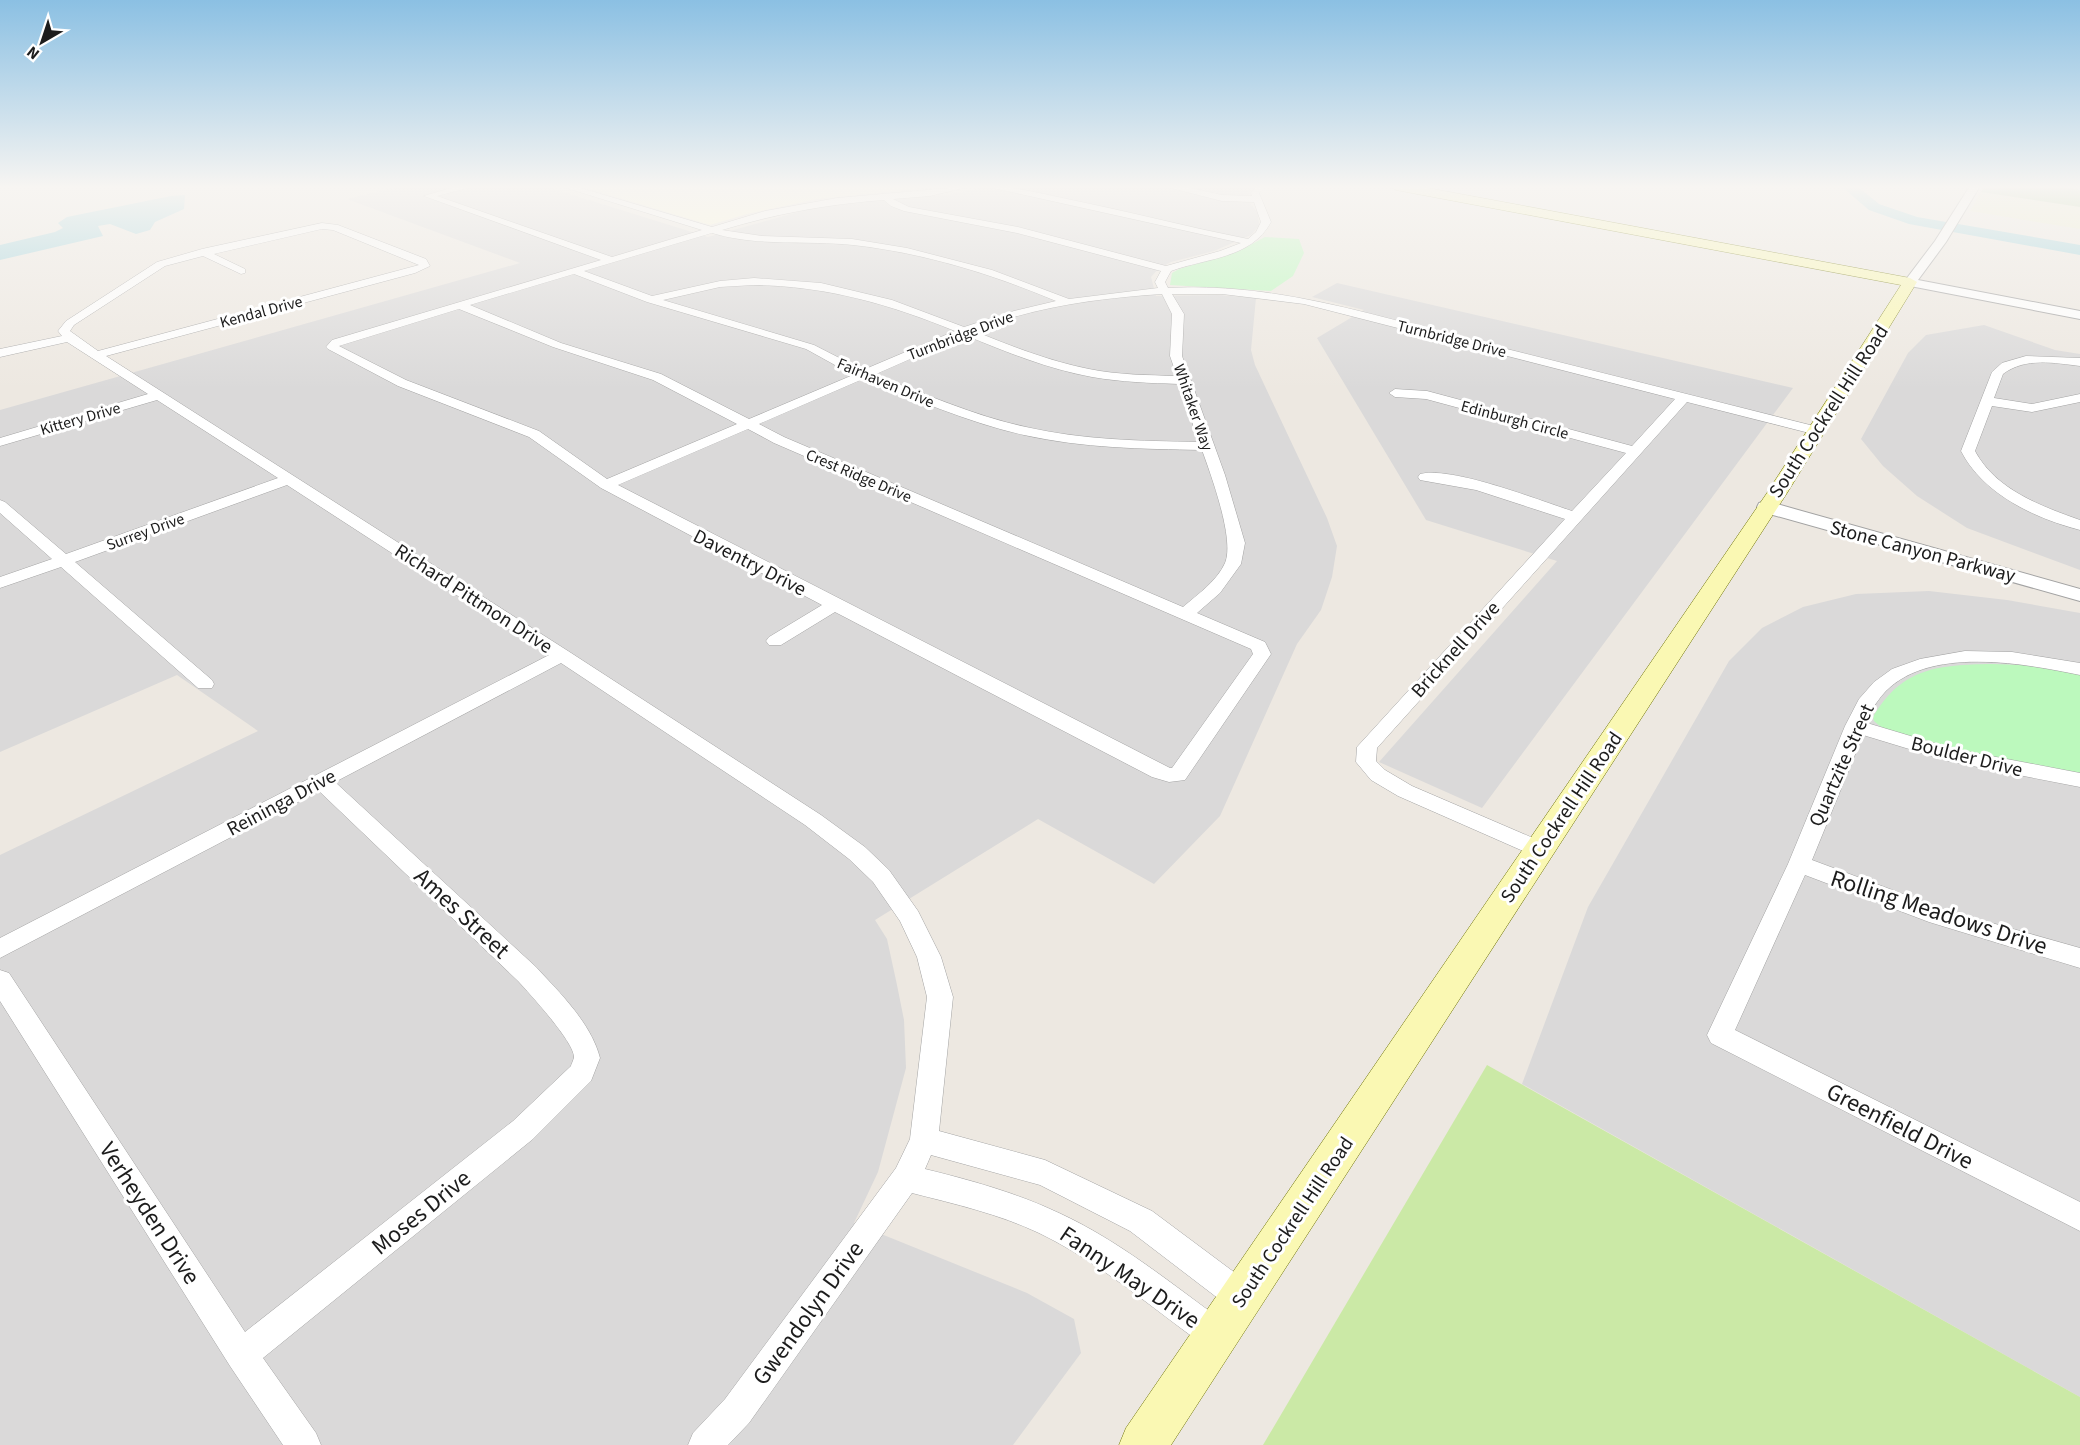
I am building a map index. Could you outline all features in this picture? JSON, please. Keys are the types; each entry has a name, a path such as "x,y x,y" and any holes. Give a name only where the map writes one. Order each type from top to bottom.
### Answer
{"main road":[{"path":"1757,253 1910,282"},
{"name":"South Cockrell Hill Road","path":"1143,1445 1216,1335 1244,1298 1772,500 1910,282"}],"street":[{"path":"0,353 69,338 64,331 70,323 161,264 197,253"},
{"path":"205,253 241,271"},
{"name":"Kendal Drive","path":"98,355 425,266 422,261 403,253"},
{"path":"593,253 612,260"},
{"path":"460,305 634,253"},
{"path":"921,253 1001,276 1067,302"},
{"path":"1108,253 1167,269 1223,253"},
{"name":"South Cockrell Hill Road","path":"1910,282 1930,253"},
{"path":"1164,291 1160,282 1167,269"},
{"name":"Fairhaven Drive","path":"574,271 651,300 810,347 861,374 946,408 1024,431 1074,440 1108,443 1207,446"},
{"path":"651,300 718,283 778,280 807,282 880,300 962,332 1078,371 1128,378 1184,380"},
{"path":"1910,282 2080,315"},
{"name":"Turnbridge Drive","path":"606,485 861,374 962,332 1013,314 1067,302 1164,291 1244,291 1283,296 1818,428"},
{"name":"Whitaker Way","path":"1164,291 1178,314 1176,356 1237,543 1233,564 1214,589 1187,613"},
{"name":"Daventry Drive","path":"460,305 336,342 332,347 402,383 534,434 606,485 1159,772 1178,775 1262,654 1259,646"},
{"name":"Crest Ridge Drive","path":"460,305 557,345 657,377 746,425 834,465 1187,613 1259,646"},
{"name":"Richard Pittmon Drive","path":"69,338 562,655 813,820 857,853 881,876 910,917 929,957 940,997 924,1140 906,1178"},
{"path":"2080,362 2040,360 2012,363 1998,372 1968,451 1971,461 1982,474 2015,497 2080,525"},
{"name":"Edinburgh Circle","path":"1395,393 1427,394 1634,451"},
{"name":"Kittery Drive","path":"0,442 160,395"},
{"name":"Bricknell Drive","path":"1539,850 1405,790 1378,775 1366,762 1367,747 1685,396"},
{"path":"1986,401 2032,408 2080,398"},
{"path":"1425,477 1441,477 1464,483 1574,518"},
{"name":"Surrey Drive","path":"0,583 290,479"},
{"name":"Stone Canyon Parkway","path":"1772,500 1960,544 2080,584"},
{"name":"Stone Canyon Parkway","path":"1772,500 2080,594"},
{"path":"0,505 205,684"},
{"path":"775,641 835,605"},
{"name":"Reininga Drive","path":"0,949 562,655"},
{"name":"Quartzite Street","path":"1720,1035 1798,864 1855,726 1866,703 1879,686 1898,673 1920,665 1947,660 2010,658 2080,669"},
{"name":"Boulder Drive","path":"1855,726 1952,755 2080,780"},
{"name":"Ames Street","path":"321,781 527,974 569,1024 584,1046 587,1058"},
{"name":"Rolling Meadows Drive","path":"1798,864 1849,885 1938,916 2080,958"},
{"name":"Verheyden Drive","path":"0,980 242,1355 304,1445"},
{"name":"Greenfield Drive","path":"1720,1035 2080,1216"},
{"name":"Moses Drive","path":"242,1355 523,1130 582,1073 587,1058"},
{"path":"924,1140 1046,1173 1141,1221 1244,1298"},
{"name":"Fanny May Drive","path":"906,1178 978,1196 1050,1224 1114,1261 1216,1335"},
{"name":"Gwendolyn Drive","path":"705,1445 736,1411 906,1178"}],"shaded area":[{"path":"494,253 1204,253 1171,262 1158,269 1151,277 1156,296 1219,295 1256,298 1251,350 1255,365 1327,518 1337,546 1332,577 1321,610 1297,644 1220,816 1154,884 1038,819 875,920 887,939 897,985 904,1020 906,1068 878,1172 854,1223 1027,1293 1074,1319 1081,1353 1013,1445 0,1445 0,855 258,731 177,675 0,752 0,410 520,263"},
{"path":"1337,283 1793,388 1482,808 1379,762 1557,561 1426,520 1317,338 1364,310 1312,297"},
{"path":"1984,325 2055,350 2080,354 2080,570 1967,528 1917,496 1883,466 1861,439 1908,353 1926,335"},
{"path":"1929,591 2007,600 2080,613 2080,1397 1522,1084 1588,907 1729,661 1762,628 1803,607 1856,594"}],"green space":[{"path":"1231,253 1304,253 1293,276 1271,291 1170,285 1172,273"},
{"path":"1992,664 2022,665 2080,674 2080,773 1944,746 1891,732 1874,721 1873,717 1884,700 1909,679 1939,668"},
{"path":"1487,1065 2080,1397 2080,1445 1263,1445"}],"water":[{"path":"0,253 28,253 0,260"}]}
